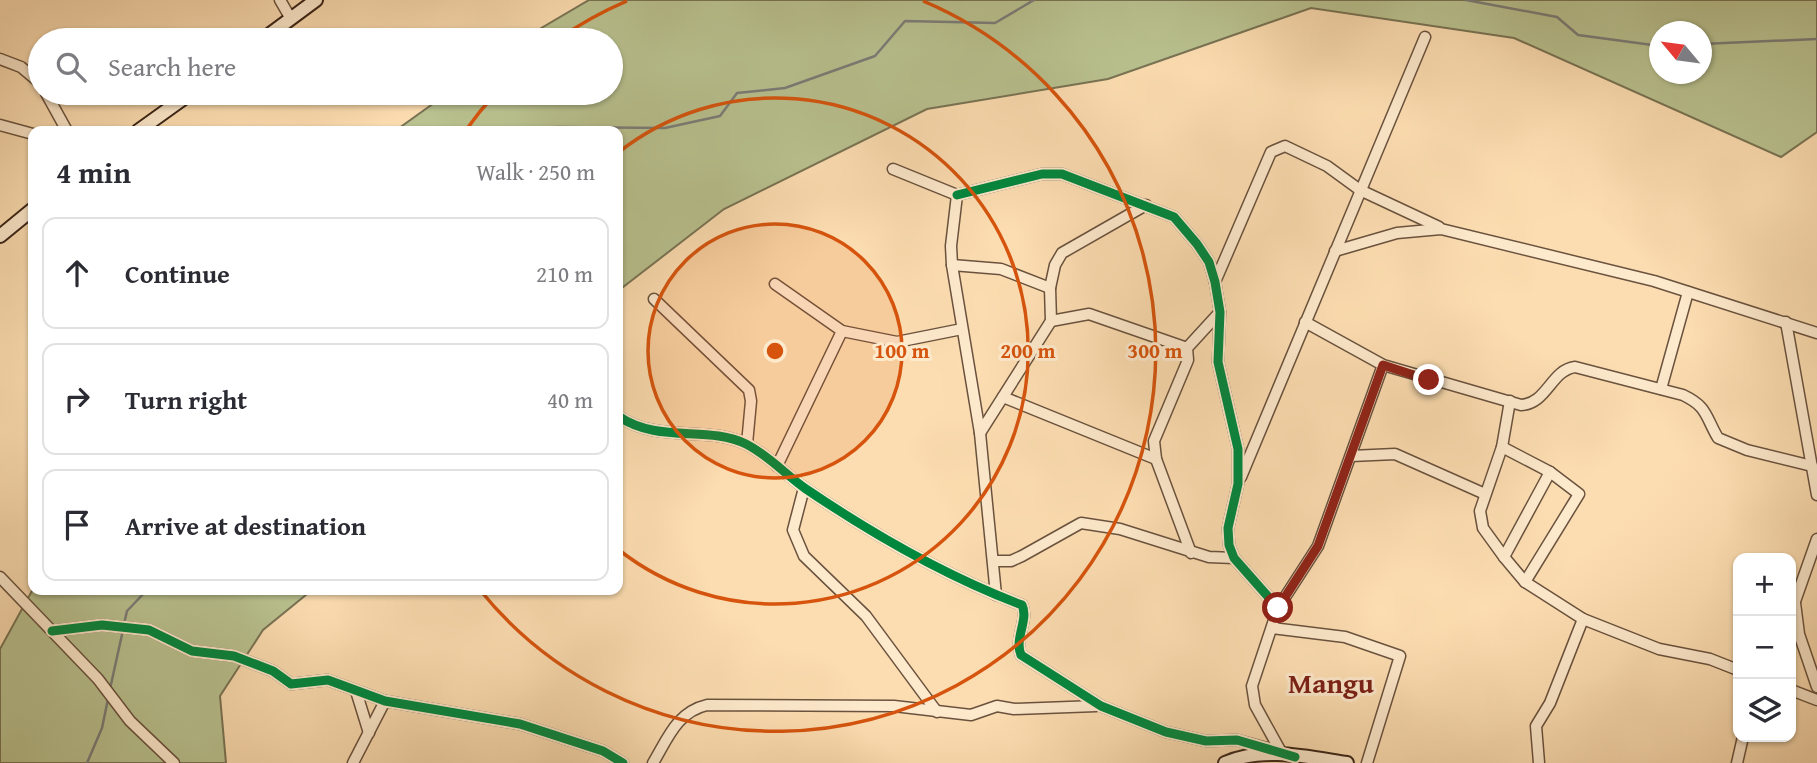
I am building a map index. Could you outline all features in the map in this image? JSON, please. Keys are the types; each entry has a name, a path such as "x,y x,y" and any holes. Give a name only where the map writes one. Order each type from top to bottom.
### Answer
{"street":[{"path":"280,0 291,19"},
{"path":"279,28 316,0"},
{"path":"1278,608 1234,558 1227,536 1238,484 1424,37"},
{"path":"0,59 21,67 28,73"},
{"path":"52,105 63,126"},
{"path":"145,126 174,105"},
{"path":"0,125 28,133"},
{"path":"1215,282 1271,152 1276,147 1285,146 1327,166 1360,190 1441,229 1688,292 1817,333"},
{"path":"893,169 957,195 1052,173 1174,217 1187,229 1209,262 1215,282 1220,312 1218,362 1237,440 1238,484"},
{"path":"957,195 951,246 952,265 980,433 996,595"},
{"path":"980,433 1051,321 1050,288 1055,265 1062,253 1146,205"},
{"path":"2,232 28,213"},
{"path":"1335,251 1397,233 1441,229"},
{"path":"952,265 1001,269 1050,288"},
{"path":"775,284 842,331 897,342 962,329"},
{"path":"1661,389 1688,292"},
{"path":"654,299 749,390 751,401 747,444"},
{"path":"1191,553 1156,459 1154,441 1188,360 1187,348 1220,312"},
{"path":"1051,321 1089,314 1187,348"},
{"path":"1305,322 1383,365 1521,405 1536,401 1562,372 1575,367 1661,389 1698,402 1706,411 1718,438 1747,450 1812,466"},
{"path":"1786,322 1812,438 1812,466 1817,495"},
{"path":"777,466 842,331"},
{"path":"1281,752 1252,695 1252,686 1278,608 1315,553 1383,365"},
{"path":"1003,397 1156,459"},
{"path":"1510,401 1502,447 1485,494 1480,519 1504,557 1525,582 1583,619 1659,649 1710,659 1733,668"},
{"path":"623,418 647,430 733,439 747,444 804,488 897,547 1024,609 1019,639 1021,655 1101,706 1186,738 1237,740 1295,757"},
{"path":"1502,447 1550,472 1578,494 1525,582"},
{"path":"1351,456 1395,454 1485,494"},
{"path":"1504,557 1550,472"},
{"path":"804,488 793,530 804,556 866,616 937,712"},
{"path":"993,561 1011,561 1023,556 1081,523 1120,529 1191,553 1234,558"},
{"path":"1796,600 1817,539"},
{"path":"0,576 98,679 130,720 174,763"},
{"path":"1796,611 1799,634 1817,687"},
{"path":"1539,763 1536,726 1550,704 1583,619"},
{"path":"52,631 102,625 149,630 191,652 234,656 273,671 291,684 328,680 385,701 454,711 532,727 603,751 623,763"},
{"path":"1272,628 1345,637 1400,656 1367,763"},
{"path":"356,691 369,733"},
{"path":"1796,692 1817,700"},
{"path":"353,763 385,701"},
{"path":"653,763 681,717 692,709 707,705 894,706 971,715 998,706 1014,709 1082,704 1101,706"},
{"path":"1737,763 1742,742"},
{"path":"1225,763 1242,755 1258,753 1347,763"}],"green space":[{"path":"589,0 1817,0 1817,132 1781,157 1514,38 1311,8 1108,79 927,109 724,209 623,287 623,126 402,126 431,105 623,105 623,28 541,28"},
{"path":"30,595 306,595 263,630 220,696 226,763 0,763 0,649"}],"waterway":[{"path":"623,128 665,128 720,116 737,93 785,88 875,56 905,21 995,23 1034,0"},
{"path":"1466,0 1557,17 1578,35 1649,45"},
{"path":"1712,44 1817,39"},
{"path":"124,624 127,611 142,595"},
{"path":"110,689 123,630"},
{"path":"87,763 102,728 108,699"}],"cycle path":[{"path":"957,195 1042,174 1062,174 1174,217 1197,244 1209,262 1215,282 1220,312 1218,362 1238,449 1238,484 1228,528 1229,545 1234,558 1278,608"},
{"path":"623,418 650,430 731,438 746,444 806,489 884,538 938,568 1022,605 1024,617 1019,642 1021,655 1101,706 1166,732 1206,741 1237,740 1295,757"},
{"path":"52,631 102,625 149,630 192,651 234,656 273,671 291,684 328,680 385,701 520,724 603,751 623,763"}],"district":[{"name":"Mangu","path":"1331,682"}],"route":[{"path":"1278,608 1315,553 1383,365 1429,380"}]}
